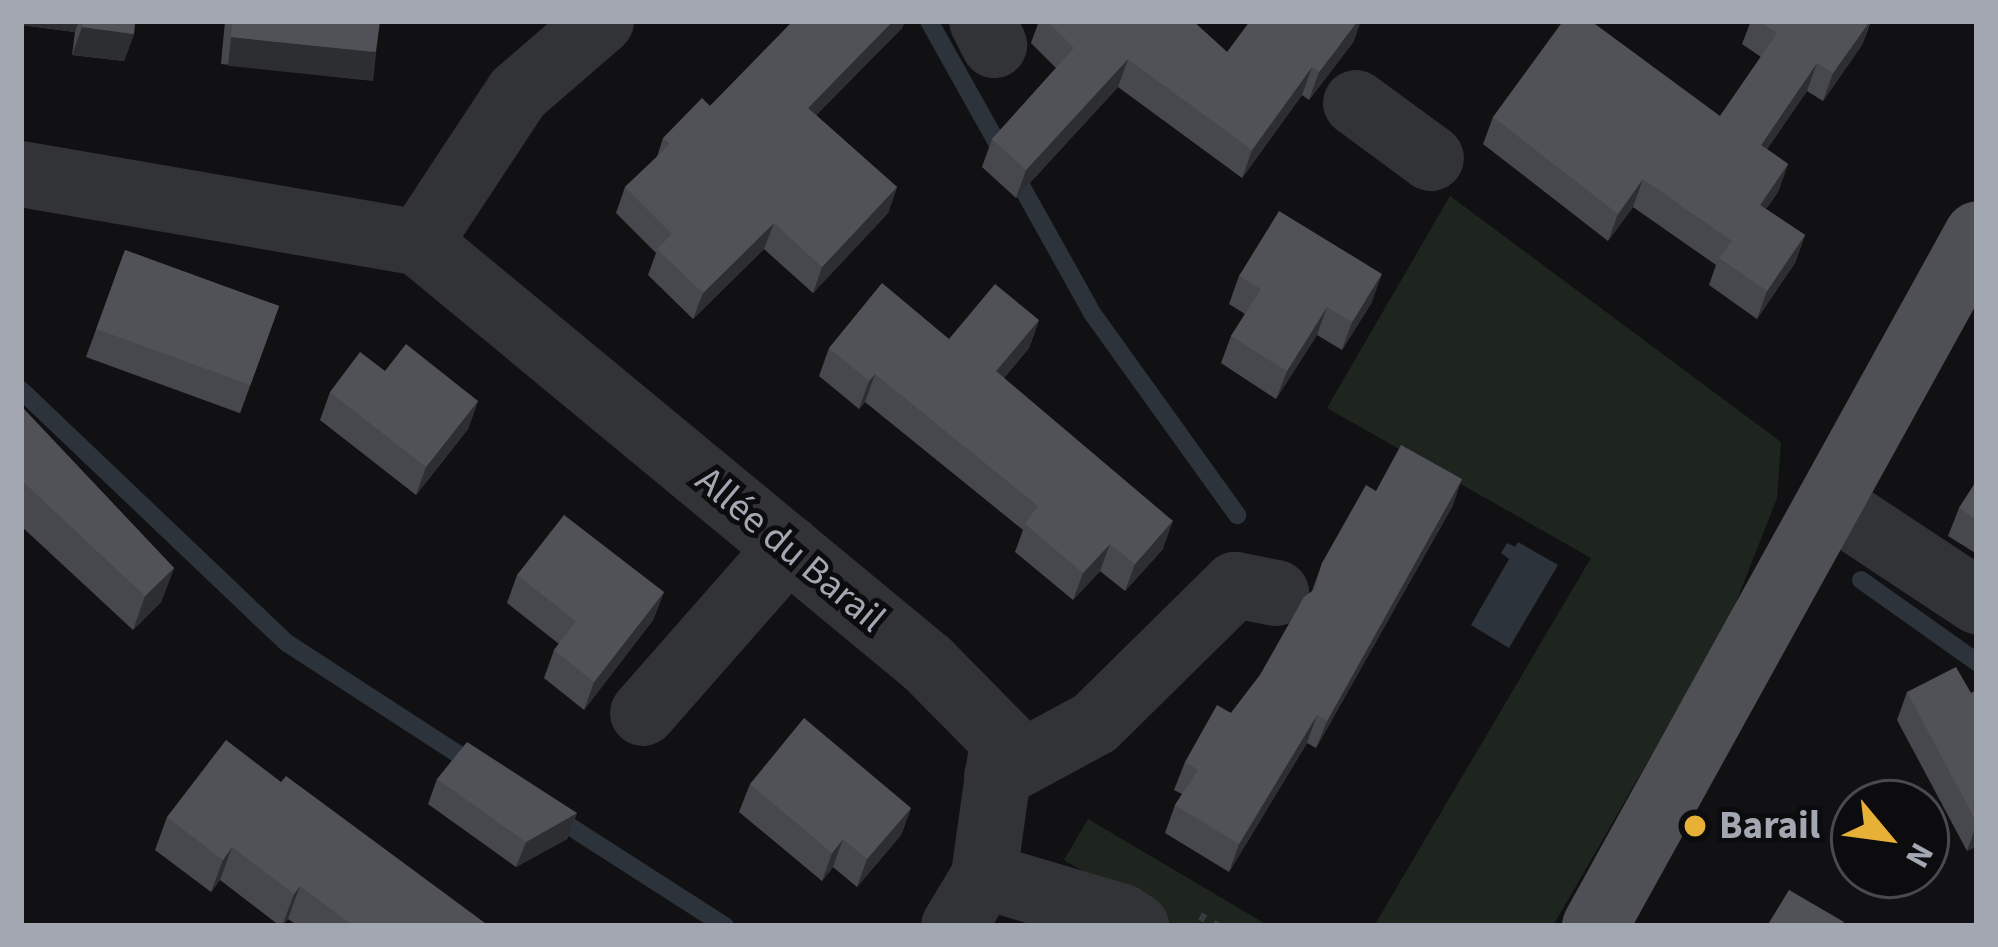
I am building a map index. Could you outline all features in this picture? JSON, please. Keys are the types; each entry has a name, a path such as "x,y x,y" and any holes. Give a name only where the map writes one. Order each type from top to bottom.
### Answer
{"main road":[{"path":"1595,926 1977,235"}],"street":[{"path":"419,243 518,93 601,21"},
{"path":"1356,104 1431,158"},
{"name":"Allée du Barail","path":"21,174 419,243 928,664 1003,740 969,901"},
{"path":"1829,503 1977,601"},
{"path":"643,713 788,548"},
{"path":"997,776 1095,723 1235,585 1276,592"},
{"path":"969,901 1122,917 1136,926"}],"shaded area":[{"path":"1450,196 1781,442 1777,498 1729,620 1553,926 1374,926 1591,558 1327,408"},
{"path":"1518,542 1558,565 1509,648 1471,625 1509,559 1501,553 1507,543 1515,547"},
{"path":"1088,819 1269,926 1176,926 1064,860"}],"building":[{"path":"83,21 135,21 134,34 82,27"},
{"path":"233,21 380,21 376,52 231,37"},
{"path":"793,21 893,21 808,108 897,187 822,267 774,223 703,293 657,249 672,234 625,187 670,144 663,138 702,98 710,106"},
{"path":"1047,21 1193,21 1227,52 1250,21 1358,21 1319,72 1312,67 1252,150 1128,59 1026,170 992,139 1074,48"},
{"path":"1563,21 1591,21 1720,116 1777,33 1759,21 1870,21 1833,73 1817,63 1761,145 1788,164 1760,205 1805,235 1767,291 1719,258 1732,241 1643,179 1618,214 1493,117"},
{"path":"1279,211 1382,274 1352,322 1327,307 1287,371 1231,336 1261,289 1239,276"},
{"path":"125,250 279,306 250,385 96,329"},
{"path":"882,283 949,339 995,284 1039,320 996,371 1173,521 1135,564 1110,544 1083,573 1025,524 1038,506 875,374 869,381 829,348"},
{"path":"406,344 478,401 426,467 330,392 360,352 385,371"},
{"path":"21,406 174,568 145,596 21,480"},
{"path":"1401,445 1462,479 1327,721 1317,715 1239,844 1175,805 1198,770 1185,762 1217,705 1231,713 1260,675 1304,597 1315,589 1322,563 1366,485 1376,491"},
{"path":"1977,480 1977,520 1959,508"},
{"path":"564,515 664,592 594,682 554,650 576,621 517,575"},
{"path":"1956,667 1971,693 1977,690 1977,823 1907,692"},
{"path":"804,718 911,808 867,859 843,839 832,853 750,784"},
{"path":"226,740 281,782 286,776 489,926 354,926 300,886 294,894 232,847 223,860 167,817"},
{"path":"467,742 577,813 526,842 437,779"},
{"path":"1789,890 1844,922 1841,926 1767,926"}],"waterway":[{"path":"929,21 1092,313 1237,515"},
{"path":"21,390 287,643 478,767"},
{"path":"1861,580 1977,662"},
{"path":"552,815 725,926"}],"place":[{"name":"Barail","path":"1695,826"}]}
